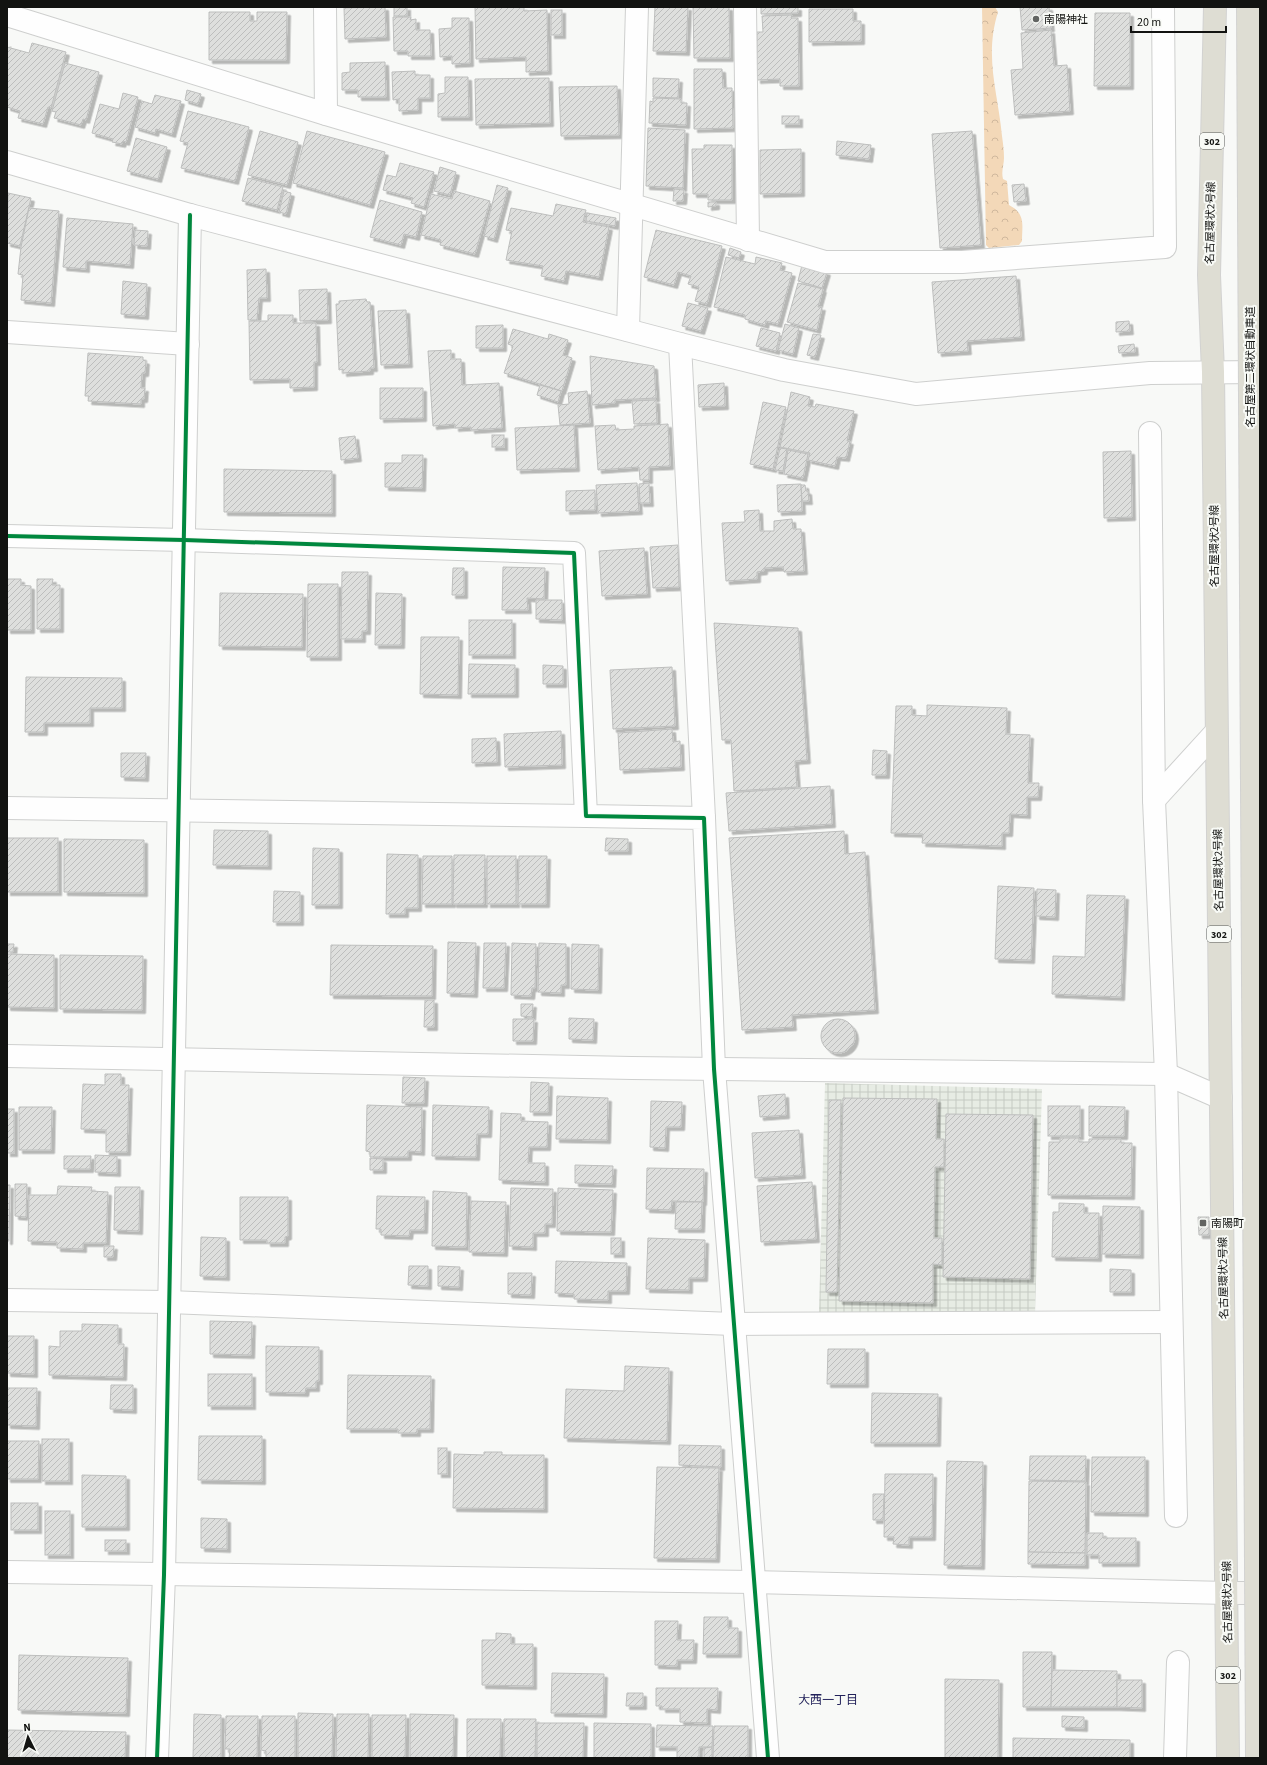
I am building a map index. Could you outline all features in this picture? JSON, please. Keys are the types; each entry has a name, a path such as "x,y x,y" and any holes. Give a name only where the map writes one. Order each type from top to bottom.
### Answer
{"highway":[{"name":"名古屋環状2号線","path":"1215,7 1209,275 1213,372 1228,1758"},
{"name":"名古屋第二環状自動車道","path":"1248,7 1257,1758"},
{"path":"1251,1758 1256,1650"}],"street":[{"path":"325,7 326,114"},
{"path":"628,330 630,206 637,7"},
{"path":"745,7 748,240"},
{"path":"7,15 28,14 326,114 630,206 825,262 962,262 1165,247 1163,7"},
{"path":"7,162 190,215 680,344 784,370 916,394 1150,373 1260,372"},
{"path":"158,1758 164,1575 190,215"},
{"path":"7,332 188,344"},
{"path":"680,344 704,818 714,1069 768,1758"},
{"path":"1150,433 1154,800 1166,1074 1176,1516"},
{"path":"7,536 184,540 574,553 586,816"},
{"path":"1154,800 1216,732"},
{"path":"7,808 704,818"},
{"path":"7,1056 714,1069 1166,1074 1221,1098"},
{"path":"7,1300 169,1302 733,1324 1171,1322"},
{"path":"7,1572 754,1582 1260,1593"},
{"path":"1175,1758 1178,1662"}],"shaded area":[{"path":"825,1083 1042,1089 1035,1313 819,1312"}],"green space":[{"path":"982,7 995,7 998,12 994,28 992,59 1004,150 1002,176 1003,179 1007,181 1009,205 1018,212 1022,220 1022,241 1019,245 989,248 986,245"}],"building":[{"path":"385,7 386,37 345,39 344,8"},
{"path":"394,7 407,7 407,16 394,16"},
{"path":"475,7 524,7 524,11 547,10 548,71 526,72 526,57 476,59"},
{"path":"655,7 688,7 686,52 653,51"},
{"path":"693,7 729,7 730,58 694,58"},
{"path":"761,7 798,7 798,13 761,14"},
{"path":"1020,7 1049,7 1051,28 1022,30"},
{"path":"809,9 853,9 853,21 861,21 861,41 809,42"},
{"path":"551,10 562,10 562,35 551,35"},
{"path":"209,12 250,12 250,21 257,21 257,12 287,12 286,60 209,60"},
{"path":"1095,13 1130,13 1130,86 1094,86"},
{"path":"792,15 791,18 798,18 799,86 780,86 780,79 757,80 757,32 763,32 762,16"},
{"path":"393,17 411,17 410,20 416,19 416,30 430,30 431,56 408,56 408,51 394,51"},
{"path":"452,18 469,18 470,63 452,64 452,56 440,57 439,29 452,28"},
{"path":"1051,30 1054,66 1067,65 1070,111 1015,115 1011,70 1023,69 1021,33"},
{"path":"32,43 66,52 51,108 48,107 43,124 18,118 20,111 7,107 7,47 29,53"},
{"path":"385,62 386,97 358,97 358,90 342,90 342,73 350,72 350,63"},
{"path":"65,63 99,72 86,120 83,119 81,125 54,118 56,112 52,111"},
{"path":"694,69 722,69 723,88 732,88 733,128 694,129"},
{"path":"415,71 415,75 430,75 430,98 418,98 418,110 399,111 399,99 393,100 392,72"},
{"path":"445,77 468,77 469,117 438,117 438,94 445,93"},
{"path":"549,78 550,123 476,125 475,79"},
{"path":"653,78 679,79 678,98 653,97"},
{"path":"617,86 619,135 561,136 559,87"},
{"path":"187,90 201,94 198,104 185,100"},
{"path":"123,93 138,97 126,142 123,141 122,144 112,142 113,139 92,133 100,104 119,109"},
{"path":"155,95 181,101 172,134 156,129 155,133 135,127 142,101 152,104"},
{"path":"653,98 681,99 681,103 687,103 686,125 649,123 650,101 653,102"},
{"path":"188,111 249,127 235,181 181,168 188,143 180,141"},
{"path":"782,116 799,116 799,124 782,124"},
{"path":"648,128 685,130 683,188 646,186"},
{"path":"260,131 298,142 287,185 248,175"},
{"path":"307,131 385,152 370,205 293,183"},
{"path":"972,131 981,245 940,248 932,134"},
{"path":"136,138 167,147 158,179 127,171"},
{"path":"837,141 871,145 869,159 836,155"},
{"path":"704,145 732,145 732,200 708,200 708,194 693,194 692,149 704,149"},
{"path":"801,149 801,193 760,194 760,150"},
{"path":"400,163 434,172 424,207 411,203 413,198 383,190 387,175 396,177"},
{"path":"440,167 456,172 450,195 434,191"},
{"path":"248,178 283,187 277,210 242,201"},
{"path":"1024,184 1026,201 1014,202 1012,185"},
{"path":"497,185 508,188 494,239 484,236"},
{"path":"674,189 684,190 683,201 673,201"},
{"path":"284,191 291,193 286,214 279,212"},
{"path":"454,191 490,201 475,254 440,245 441,240 421,235 431,194 452,199"},
{"path":"8,193 31,198 20,246 7,243"},
{"path":"380,200 422,212 416,237 404,234 401,245 370,237"},
{"path":"708,202 716,202 716,206 708,207"},
{"path":"556,204 586,210 583,222 609,227 599,277 566,271 564,281 541,276 543,266 506,260 512,231 506,230 511,208 553,216"},
{"path":"29,208 59,211 51,303 21,300 23,275 18,274 21,247"},
{"path":"587,213 616,218 615,226 586,221"},
{"path":"67,218 133,224 130,265 86,261 86,269 63,267"},
{"path":"135,230 148,231 147,246 134,245"},
{"path":"656,230 722,246 707,304 695,301 699,287 688,284 691,276 678,272 674,285 644,277"},
{"path":"730,248 741,252 739,258 728,255"},
{"path":"726,257 755,264 756,257 782,263 780,270 792,273 778,324 766,321 765,325 745,319 745,315 714,307"},
{"path":"802,265 827,272 822,288 798,281"},
{"path":"266,269 267,298 259,298 257,320 248,320 247,270"},
{"path":"1016,276 1021,337 967,341 968,351 938,353 932,282"},
{"path":"123,281 147,284 145,316 121,314"},
{"path":"798,283 823,289 818,307 822,307 817,330 787,322"},
{"path":"327,289 328,320 300,321 299,290"},
{"path":"366,299 367,302 370,302 374,368 370,368 370,371 343,373 343,369 339,370 336,304 339,304 339,301"},
{"path":"688,303 708,308 701,331 682,326"},
{"path":"406,310 409,364 381,365 378,311"},
{"path":"268,315 293,315 293,323 316,323 317,362 314,362 314,387 290,388 290,379 250,380 249,321 268,321"},
{"path":"1129,321 1130,331 1116,332 1116,322"},
{"path":"785,324 799,328 793,354 778,350"},
{"path":"503,325 503,348 476,348 476,326"},
{"path":"761,328 780,333 776,351 756,346"},
{"path":"513,329 548,339 549,334 568,340 563,355 572,358 562,391 504,373 513,346 508,344"},
{"path":"813,334 821,335 815,357 807,355"},
{"path":"1134,344 1135,352 1119,353 1118,346"},
{"path":"451,350 451,359 461,359 462,385 499,383 502,428 471,430 471,427 455,428 455,424 433,426 428,351"},
{"path":"88,353 143,357 143,360 146,361 145,373 142,373 141,388 145,388 144,399 141,399 141,404 88,401 89,396 85,396"},
{"path":"590,356 654,366 656,398 615,400 615,403 592,405"},
{"path":"724,383 725,406 699,407 698,385"},
{"path":"540,385 561,391 558,402 537,395"},
{"path":"380,388 423,388 423,418 380,419"},
{"path":"587,391 590,423 560,425 558,405 569,404 568,393"},
{"path":"791,392 810,397 808,406 815,407 816,404 854,411 847,441 850,441 846,458 837,457 835,466 808,460 810,453 780,447"},
{"path":"656,400 657,423 634,424 632,401"},
{"path":"763,402 786,407 773,469 750,464"},
{"path":"668,424 670,466 649,467 649,480 640,480 639,467 598,470 595,426 615,425 616,430 634,429 634,426"},
{"path":"574,425 576,468 517,470 515,428"},
{"path":"492,435 504,435 504,447 492,447"},
{"path":"355,436 358,458 341,460 339,438"},
{"path":"780,448 787,449 783,471 775,470"},
{"path":"788,450 808,454 803,478 784,474"},
{"path":"1131,451 1132,517 1104,518 1103,452"},
{"path":"402,455 423,455 422,488 385,487 385,463 402,463"},
{"path":"224,469 332,471 332,513 224,512"},
{"path":"637,483 639,511 598,513 596,485"},
{"path":"649,483 650,503 640,503 639,484"},
{"path":"801,484 802,511 778,512 777,485"},
{"path":"801,485 805,485 806,491 808,491 809,501 802,501"},
{"path":"595,490 595,510 566,511 566,491"},
{"path":"759,510 760,531 774,531 774,521 792,519 793,529 801,529 804,571 784,572 783,567 764,568 764,571 757,572 757,579 726,581 722,523 745,522 744,511"},
{"path":"678,545 679,587 653,588 650,547"},
{"path":"644,548 647,594 602,596 599,551"},
{"path":"503,567 545,568 544,599 527,598 528,610 502,610"},
{"path":"453,568 464,568 464,595 452,595"},
{"path":"342,572 368,572 367,631 362,631 362,639 341,639"},
{"path":"7,579 21,579 21,585 31,586 31,630 7,630"},
{"path":"37,579 53,579 52,585 60,585 60,629 37,629"},
{"path":"308,584 338,584 338,657 307,657"},
{"path":"220,593 303,594 302,647 219,646"},
{"path":"376,593 402,594 401,645 375,645"},
{"path":"536,600 562,600 562,620 536,619"},
{"path":"469,620 512,620 512,655 469,655"},
{"path":"714,623 798,628 807,760 795,761 797,787 734,791 731,740 722,740"},
{"path":"421,637 459,637 458,695 420,694"},
{"path":"469,664 515,665 515,694 468,694"},
{"path":"543,665 563,666 563,684 543,684"},
{"path":"672,667 675,726 613,729 610,670"},
{"path":"26,677 122,678 122,708 90,708 90,723 44,723 44,732 25,732"},
{"path":"927,705 1007,708 1006,734 1030,735 1028,783 1039,783 1038,797 1027,797 1027,815 1010,814 1009,833 1002,833 1002,846 922,843 923,834 891,833 896,706 912,706 912,715 927,716"},
{"path":"672,729 673,742 680,741 681,767 620,770 618,733"},
{"path":"561,731 562,765 505,767 504,734"},
{"path":"496,738 497,762 472,763 472,739"},
{"path":"873,750 887,751 886,775 872,775"},
{"path":"121,753 146,753 145,778 121,777"},
{"path":"830,786 832,824 729,831 726,793"},
{"path":"214,830 268,831 268,866 213,865"},
{"path":"844,831 845,854 865,852 875,1010 792,1015 793,1027 742,1030 729,838"},
{"path":"7,838 58,838 58,892 7,892"},
{"path":"606,838 628,839 628,851 605,851"},
{"path":"64,839 144,840 144,893 64,892"},
{"path":"313,848 339,849 339,905 312,905"},
{"path":"387,854 418,855 418,908 405,908 405,914 386,914"},
{"path":"454,855 485,855 484,904 453,904"},
{"path":"423,856 452,856 452,904 422,904"},
{"path":"487,856 516,856 516,904 487,904"},
{"path":"519,856 547,856 546,904 518,904"},
{"path":"998,886 1034,888 1031,960 995,959"},
{"path":"1037,889 1056,890 1055,917 1036,916"},
{"path":"274,891 300,892 300,922 273,922"},
{"path":"1087,895 1125,896 1121,997 1052,994 1053,956 1085,957"},
{"path":"448,942 476,943 474,994 447,993"},
{"path":"484,943 506,943 504,988 483,988"},
{"path":"512,943 536,944 535,988 532,988 531,996 511,995"},
{"path":"539,943 566,944 566,985 561,985 561,993 538,992"},
{"path":"7,944 14,944 13,952 7,952"},
{"path":"572,944 599,945 598,990 571,989"},
{"path":"331,945 433,946 432,996 330,995"},
{"path":"7,954 54,955 54,1008 7,1007"},
{"path":"60,955 143,956 142,1010 60,1009"},
{"path":"425,1000 434,1000 434,1027 424,1027"},
{"path":"521,1004 533,1004 532,1017 521,1016"},
{"path":"569,1018 594,1019 593,1040 569,1039"},
{"path":"513,1019 534,1019 533,1041 513,1041"},
{"path":"838,1019 850,1024 855,1036 850,1048 838,1053 826,1048 821,1036 826,1024"},
{"path":"105,1074 121,1074 121,1085 129,1085 127,1152 106,1152 106,1130 81,1129 83,1084 105,1085"},
{"path":"403,1077 425,1078 424,1103 402,1103"},
{"path":"531,1082 549,1083 548,1112 530,1112"},
{"path":"785,1094 786,1115 760,1117 758,1096"},
{"path":"557,1096 608,1098 607,1140 556,1139"},
{"path":"843,1098 937,1099 936,1139 944,1139 944,1167 935,1167 934,1238 942,1238 942,1265 933,1264 933,1303 839,1301"},
{"path":"829,1100 841,1100 837,1292 826,1292"},
{"path":"651,1101 682,1102 681,1127 666,1127 665,1148 650,1147"},
{"path":"367,1105 422,1107 421,1152 408,1151 408,1157 370,1157 370,1152 366,1151"},
{"path":"433,1105 489,1107 488,1134 477,1134 476,1157 432,1156"},
{"path":"1048,1106 1080,1106 1080,1136 1048,1136"},
{"path":"1089,1106 1125,1107 1124,1136 1089,1136"},
{"path":"19,1107 52,1107 51,1150 19,1150"},
{"path":"7,1109 14,1109 14,1153 7,1153"},
{"path":"501,1113 521,1114 521,1121 548,1122 547,1147 529,1147 528,1163 545,1163 545,1182 499,1180"},
{"path":"946,1114 1033,1115 1030,1279 943,1277"},
{"path":"799,1130 802,1175 755,1178 752,1133"},
{"path":"1060,1138 1079,1138 1079,1142 1089,1142 1089,1139 1121,1139 1121,1143 1132,1143 1131,1196 1048,1195 1049,1142 1060,1142"},
{"path":"95,1155 117,1156 117,1173 95,1172"},
{"path":"64,1156 91,1156 90,1169 64,1169"},
{"path":"370,1158 383,1159 383,1170 370,1170"},
{"path":"575,1165 613,1166 612,1184 575,1183"},
{"path":"647,1168 704,1169 703,1202 672,1201 671,1210 646,1209"},
{"path":"812,1182 816,1239 761,1242 757,1186"},
{"path":"15,1184 27,1184 26,1217 15,1216"},
{"path":"7,1185 10,1185 9,1241 7,1241"},
{"path":"58,1186 92,1187 91,1191 108,1192 106,1243 83,1243 83,1249 57,1248 57,1242 28,1241 29,1195 57,1195"},
{"path":"115,1187 140,1187 139,1231 114,1230"},
{"path":"511,1188 553,1189 552,1224 545,1224 545,1233 533,1233 533,1247 509,1246"},
{"path":"558,1188 613,1190 611,1232 557,1231"},
{"path":"433,1191 467,1193 466,1247 432,1246"},
{"path":"377,1196 425,1197 424,1230 410,1230 409,1236 381,1235 381,1229 376,1229"},
{"path":"240,1197 288,1197 288,1236 285,1237 285,1243 267,1243 267,1240 240,1240"},
{"path":"471,1201 506,1202 504,1253 469,1252"},
{"path":"676,1202 702,1202 701,1229 675,1229"},
{"path":"1059,1203 1084,1204 1084,1213 1099,1213 1098,1258 1052,1257 1053,1212 1059,1212"},
{"path":"1103,1206 1140,1207 1140,1255 1102,1254"},
{"path":"1198,1217 1209,1217 1209,1235 1199,1235"},
{"path":"201,1237 226,1238 226,1277 200,1276"},
{"path":"611,1238 621,1238 621,1254 611,1254"},
{"path":"648,1238 705,1240 704,1278 689,1278 689,1290 646,1289"},
{"path":"104,1246 114,1246 113,1257 104,1257"},
{"path":"556,1261 627,1263 626,1291 608,1291 608,1300 574,1299 574,1294 555,1293"},
{"path":"409,1266 428,1266 428,1286 408,1285"},
{"path":"438,1266 460,1267 459,1287 438,1286"},
{"path":"1110,1269 1131,1270 1131,1292 1110,1292"},
{"path":"508,1273 532,1273 531,1295 508,1294"},
{"path":"210,1321 252,1322 251,1355 210,1354"},
{"path":"82,1324 118,1325 118,1344 124,1344 123,1377 49,1375 49,1346 60,1347 60,1331 82,1331"},
{"path":"7,1336 34,1336 34,1374 7,1373"},
{"path":"266,1346 319,1347 319,1381 316,1381 316,1388 306,1388 305,1393 266,1392"},
{"path":"828,1349 865,1349 865,1384 827,1384"},
{"path":"625,1366 669,1368 667,1441 564,1438 566,1389 624,1391"},
{"path":"208,1374 252,1374 252,1406 208,1406"},
{"path":"348,1375 431,1376 430,1429 417,1429 417,1433 398,1433 398,1429 347,1429"},
{"path":"111,1385 133,1385 133,1410 110,1409"},
{"path":"7,1388 37,1388 36,1426 7,1425"},
{"path":"872,1393 938,1394 937,1443 871,1443"},
{"path":"199,1436 262,1436 262,1481 198,1480"},
{"path":"42,1439 69,1439 69,1481 42,1481"},
{"path":"7,1441 39,1441 38,1479 7,1479"},
{"path":"679,1445 721,1446 721,1467 679,1465"},
{"path":"438,1448 447,1448 447,1474 438,1474"},
{"path":"484,1452 502,1452 502,1455 544,1455 544,1509 453,1508 454,1454 484,1455"},
{"path":"1030,1456 1086,1456 1085,1481 1029,1480"},
{"path":"1092,1457 1145,1457 1145,1513 1091,1512"},
{"path":"947,1461 983,1462 981,1566 944,1565"},
{"path":"657,1467 719,1468 716,1559 654,1558"},
{"path":"885,1474 933,1474 932,1537 909,1537 909,1545 893,1544 894,1537 884,1537"},
{"path":"82,1475 126,1476 126,1527 82,1527"},
{"path":"1029,1481 1086,1482 1085,1553 1028,1552"},
{"path":"873,1494 884,1494 883,1520 873,1520"},
{"path":"11,1503 38,1503 38,1530 11,1530"},
{"path":"45,1511 70,1511 70,1555 45,1555"},
{"path":"201,1518 227,1519 227,1549 201,1548"},
{"path":"1087,1533 1103,1533 1103,1538 1136,1538 1136,1563 1099,1563 1099,1555 1087,1555"},
{"path":"105,1540 126,1540 126,1551 105,1551"},
{"path":"1028,1552 1085,1553 1085,1565 1028,1564"},
{"path":"704,1617 728,1617 728,1628 738,1628 738,1654 703,1654"},
{"path":"655,1621 678,1621 677,1640 694,1640 693,1660 677,1660 677,1666 655,1665"},
{"path":"496,1633 511,1634 511,1644 533,1644 533,1686 482,1685 482,1640 496,1640"},
{"path":"1023,1652 1052,1652 1051,1707 1023,1707"},
{"path":"19,1655 128,1658 126,1713 18,1710"},
{"path":"1052,1670 1117,1671 1117,1707 1051,1707"},
{"path":"552,1673 604,1674 603,1714 551,1713"},
{"path":"945,1679 999,1680 998,1758 945,1758"},
{"path":"1117,1680 1142,1680 1142,1708 1117,1707"},
{"path":"656,1688 718,1688 717,1710 707,1709 707,1723 680,1722 680,1709 662,1709 662,1706 656,1706"},
{"path":"627,1693 643,1693 643,1706 626,1706"},
{"path":"298,1713 333,1714 332,1758 298,1758"},
{"path":"194,1714 221,1715 221,1758 193,1758"},
{"path":"337,1714 369,1714 368,1758 336,1758"},
{"path":"410,1714 454,1715 453,1758 410,1758"},
{"path":"372,1715 406,1715 405,1758 372,1758"},
{"path":"226,1716 258,1716 257,1758 229,1758 230,1749 225,1749"},
{"path":"262,1716 295,1716 295,1758 266,1758 266,1751 261,1750"},
{"path":"1062,1716 1084,1717 1084,1728 1062,1727"},
{"path":"467,1719 501,1719 500,1758 467,1758"},
{"path":"504,1719 536,1719 535,1758 504,1758"},
{"path":"537,1723 584,1723 583,1758 537,1758"},
{"path":"594,1723 651,1724 651,1758 594,1758"},
{"path":"657,1725 713,1726 712,1747 699,1747 699,1758 677,1758 677,1747 656,1747"},
{"path":"714,1726 748,1726 748,1758 713,1758"},
{"path":"7,1730 126,1732 125,1758 7,1758"},
{"path":"1013,1738 1130,1740 1130,1758 1013,1758"},
{"path":"712,1747 712,1758 704,1758 704,1748"}],"cycle path":[{"path":"157,1758 164,1575 190,215"},
{"path":"7,536 184,540 574,553 586,816 704,818 714,1069 768,1758"}],"place":[{"name":"南陽神社","path":"1036,19"},
{"name":"南陽町","path":"1203,1223"}],"district":[{"name":"大西一丁目","path":"828,1700"}]}
